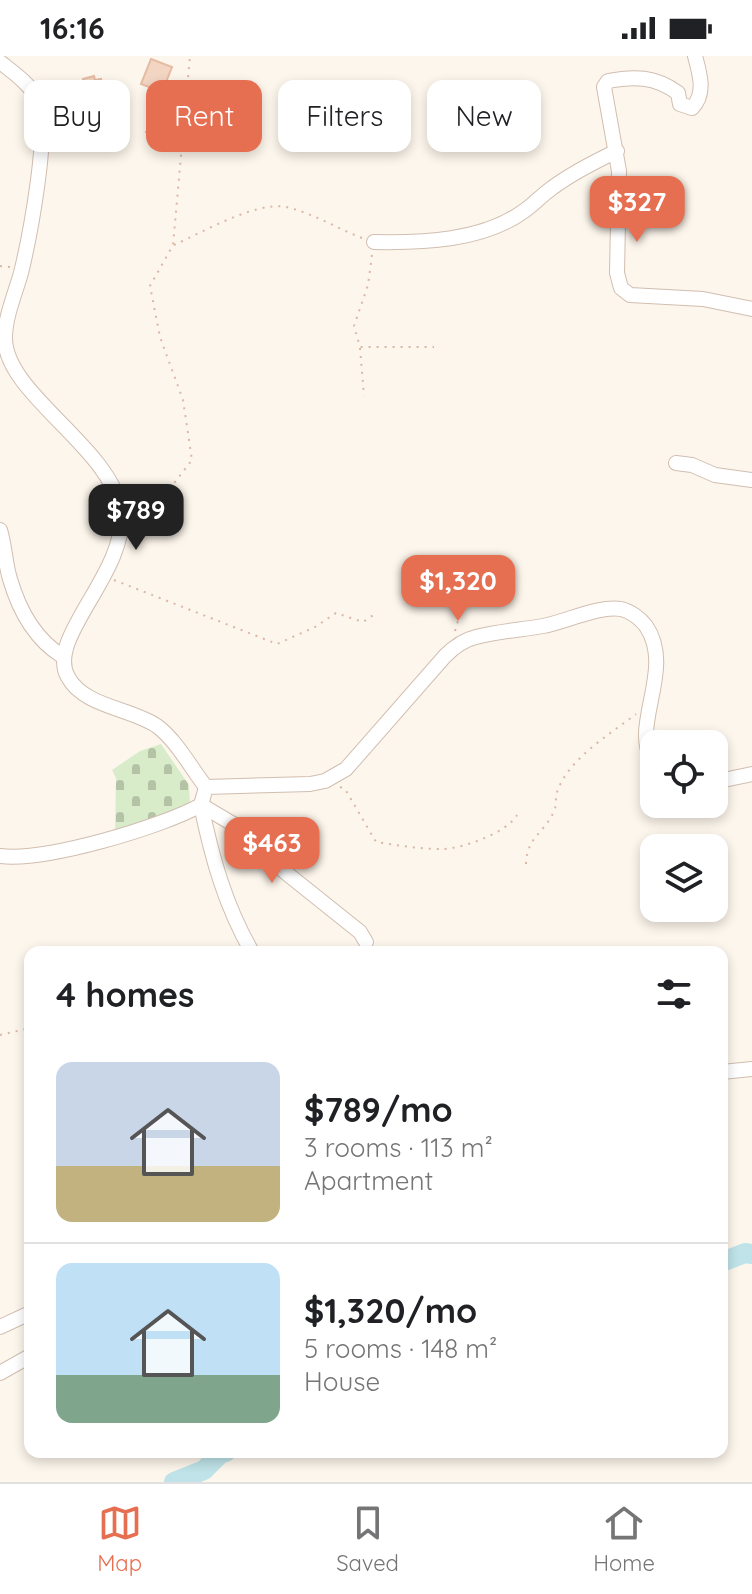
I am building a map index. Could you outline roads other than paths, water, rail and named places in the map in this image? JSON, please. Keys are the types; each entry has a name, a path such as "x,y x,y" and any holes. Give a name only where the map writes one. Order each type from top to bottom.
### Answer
{"street":[{"path":"695,56 701,95 692,108 680,104 678,93 661,82 631,76 608,81 604,87 617,151 617,273 621,288 630,295 703,299 752,309"},
{"path":"0,62 25,82 38,99 44,127 22,270 5,329 7,352 21,377 102,468 116,490 121,512 120,542 106,576 71,633 62,656 62,667 69,681 89,696 157,726 206,787"},
{"path":"374,242 414,243 441,239 475,232 509,220 555,186 617,151"},
{"path":"676,463 692,465 715,475 752,480"},
{"path":"0,530 9,578 23,613 44,644 62,656"},
{"path":"206,787 310,784 332,777 346,769 455,647 476,637 546,626 610,608 623,609 635,615 652,639 656,659 653,701 646,730"},
{"path":"728,779 752,774"},
{"path":"206,787 201,805 218,880 230,912 249,946"},
{"path":"0,856 40,854 82,845 180,817 201,805"},
{"path":"201,805 238,827 285,872 360,932 366,942"},
{"path":"728,1071 752,1069"},
{"path":"0,1327 24,1316"},
{"path":"0,1373 24,1359"}],"waterway":[{"path":"728,1260 745,1253 752,1254"},
{"path":"174,1482 204,1470 216,1458"}]}
